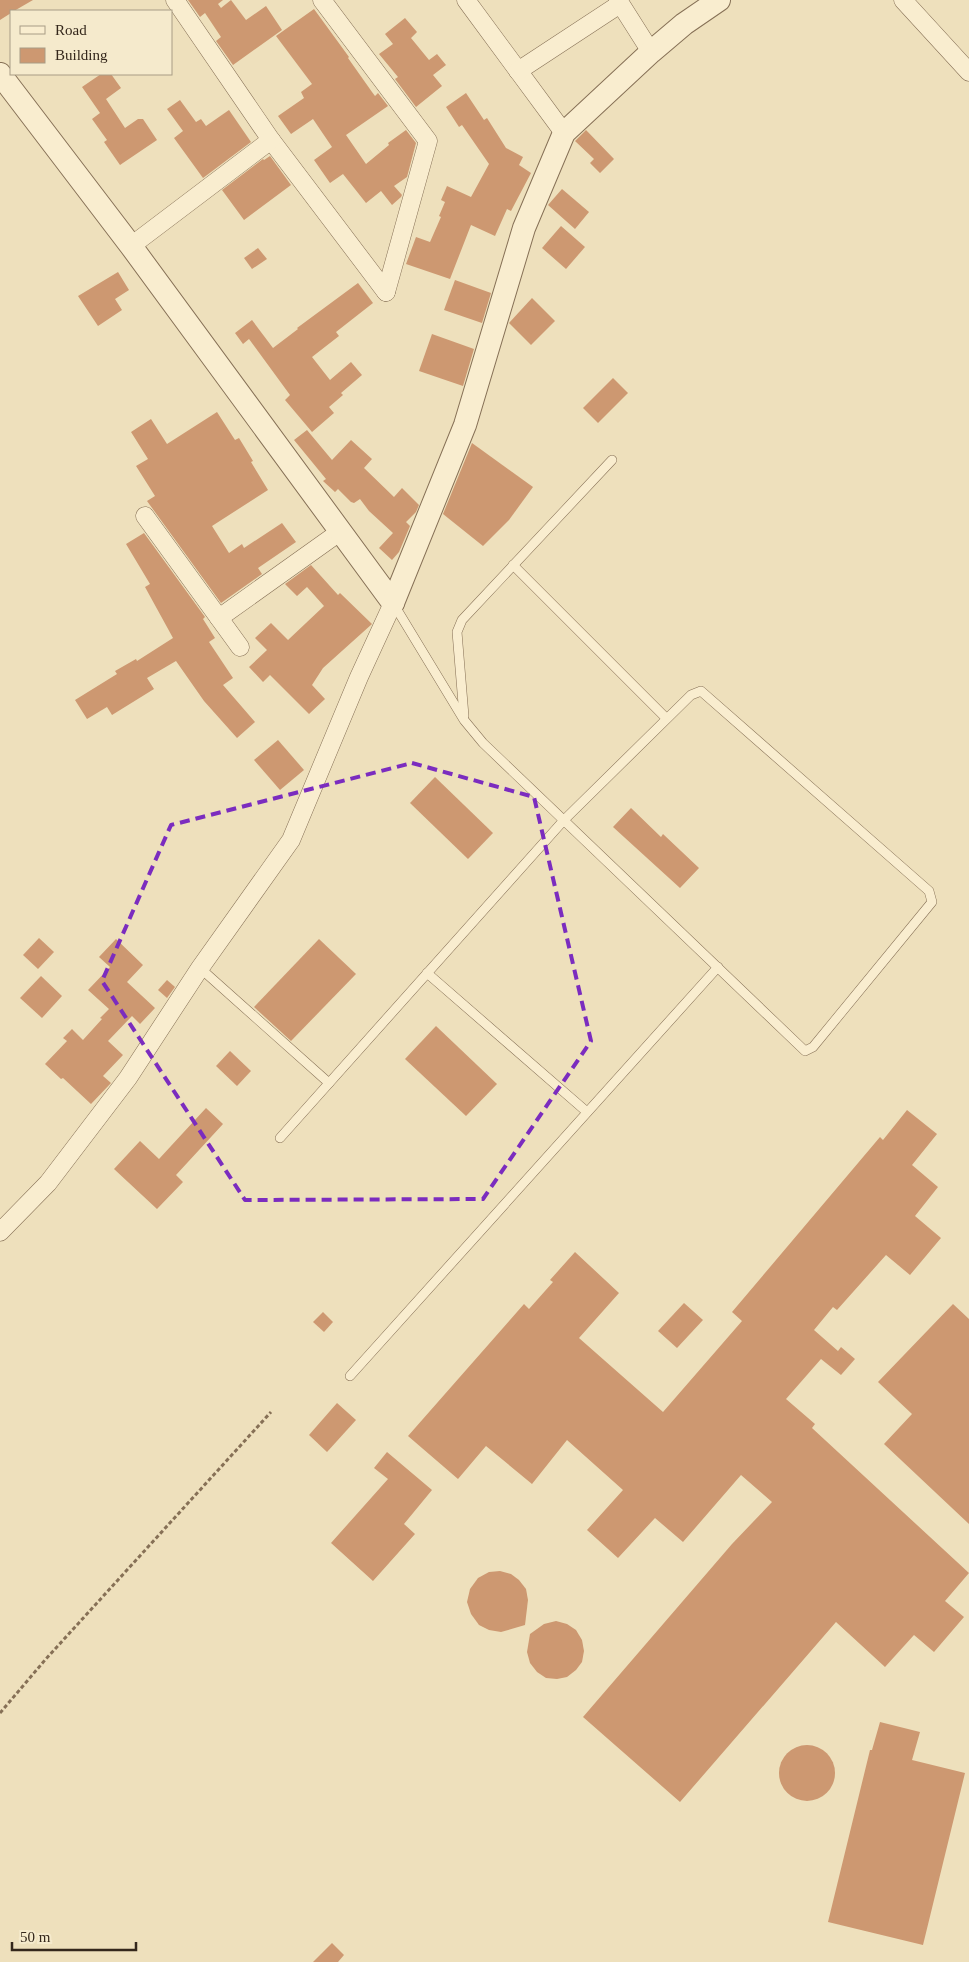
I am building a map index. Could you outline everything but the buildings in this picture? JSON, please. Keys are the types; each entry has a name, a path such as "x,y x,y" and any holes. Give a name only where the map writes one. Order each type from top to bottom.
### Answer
{"street":[{"path":"175,0 270,140 386,292 428,141 322,0"},
{"path":"466,0 564,133"},
{"path":"0,1232 48,1183 117,1093 200,968 291,840 359,677 393,603 465,425 524,228 564,133 651,52 684,24 719,0"},
{"path":"903,0 969,72"},
{"path":"518,71 619,2 651,52"},
{"path":"0,74 131,246 393,603"},
{"path":"131,246 270,140"},
{"path":"145,516 240,647"},
{"path":"218,618 340,531"}],"lane":[{"path":"464,720 457,632 462,620 612,460"},
{"path":"514,565 666,718"},
{"path":"280,1138 564,820 666,718 691,695 701,691 929,891 932,902 813,1047 805,1051 718,967 564,820 483,743 464,720 393,603"},
{"path":"350,1376 718,967"},
{"path":"200,968 329,1083"},
{"path":"427,974 587,1112"}],"path":[{"path":"0,1713 45,1660 271,1412"}],"highlighted area":[{"path":"412,763 534,797 591,1041 483,1199 245,1200 102,981 171,825"}]}
